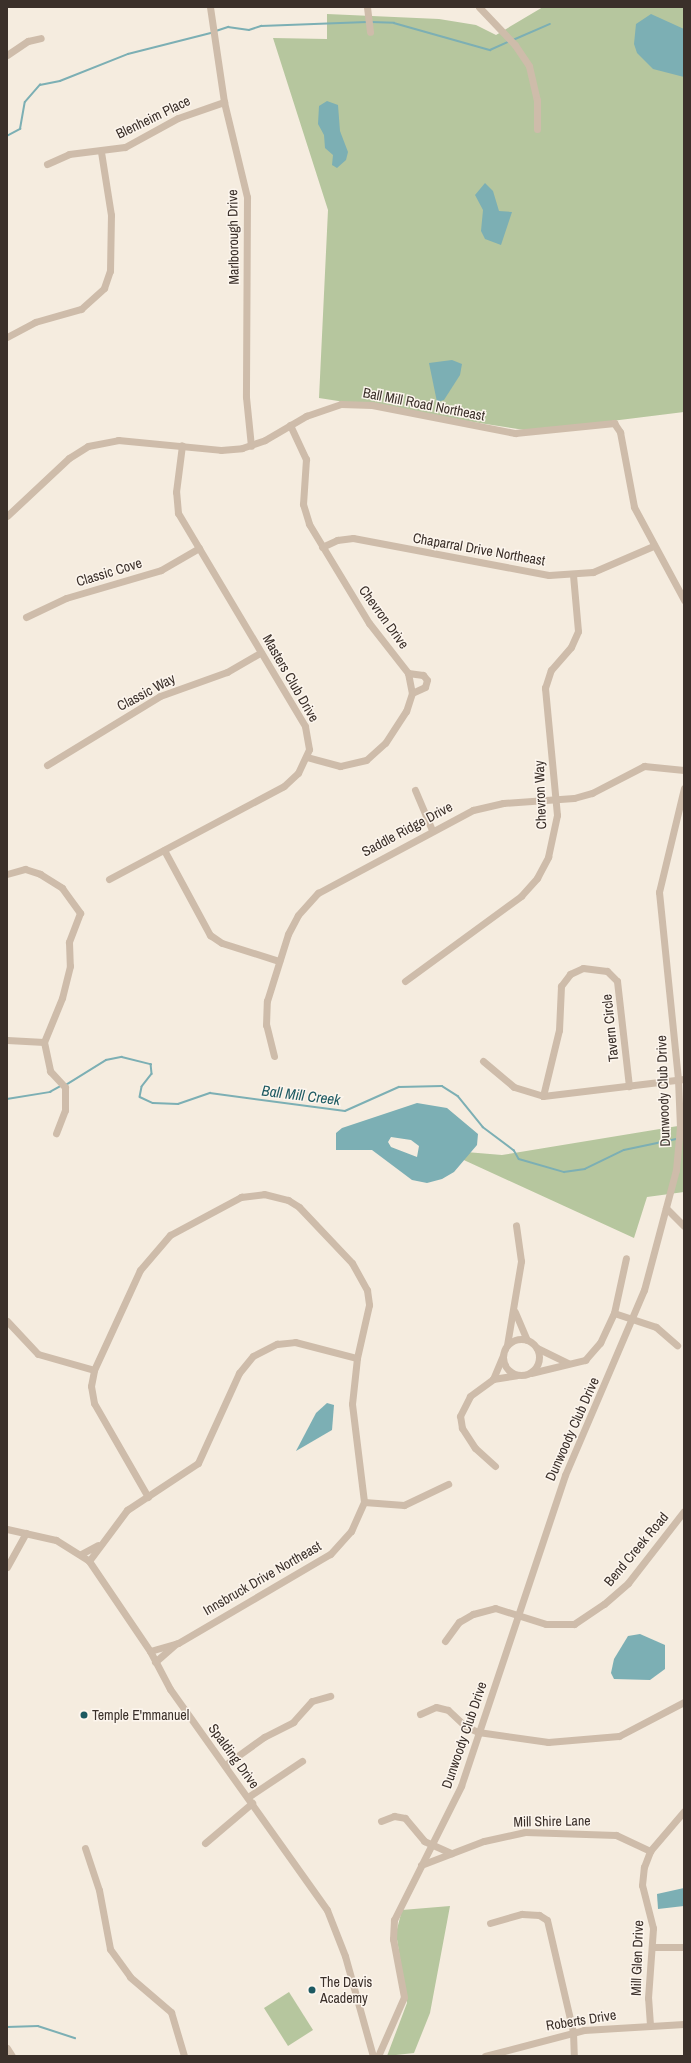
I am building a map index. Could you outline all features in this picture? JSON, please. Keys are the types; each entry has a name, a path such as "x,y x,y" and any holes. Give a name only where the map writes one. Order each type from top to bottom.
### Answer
{"street":[{"name":"Marlborough Drive","path":"210,7 224,102 247,197 246,397 251,446"},
{"path":"366,7 370,32"},
{"path":"479,7 516,45 529,66 537,100 537,129"},
{"path":"7,55 28,41 41,38"},
{"name":"Blenheim Place","path":"47,164 70,154 101,152 125,147 178,118 224,102"},
{"path":"7,337 35,322 81,309 104,288 110,271 111,215 101,152"},
{"name":"Ball Mill Road Northeast","path":"7,516 69,458 88,446 118,440 182,445 221,450 251,446 321,410 350,404 515,433 609,423 619,428 629,494 653,546"},
{"name":"Chevron Drive","path":"290,425 306,459 304,512 322,547 369,623 408,672 412,693 406,711 385,743 366,760 340,766 307,757"},
{"name":"Masters Club Drive","path":"109,879 284,786 298,773 307,757 309,742 306,726 199,548 176,505 182,445"},
{"name":"Chaparral Drive Northeast","path":"322,547 337,540 353,538 530,573 573,575 615,565 653,546"},
{"path":"653,546 684,600"},
{"name":"Classic Cove","path":"26,617 66,598 161,570 199,548"},
{"name":"Chevron Way","path":"406,981 530,887 554,843 556,799 546,688 551,670 571,647 578,631 573,575"},
{"name":"Classic Way","path":"47,765 160,696 227,672 261,652"},
{"path":"408,672 423,674 427,680 425,687 412,693"},
{"name":"Saddle Ridge Drive","path":"274,1056 265,1011 279,961 292,924 312,898 432,830 486,806 556,799 592,793 644,766 684,770"},
{"name":"Dunwoody Club Drive","path":"378,2056 404,1997 393,1939 394,1920 454,1802 519,1613 564,1475 633,1320 666,1208 679,1148 681,1079 659,892 684,788"},
{"path":"415,790 432,830"},
{"path":"164,850 210,935 222,943 279,961"},
{"path":"7,874 25,869 40,874 62,888 80,913 69,942 70,966 62,998 44,1042 50,1071 65,1087 65,1110 56,1133"},
{"name":"Tavern Circle","path":"543,1096 559,1030 561,986 570,974 582,968 607,971 617,981 629,1086"},
{"path":"7,1040 44,1042"},
{"path":"483,1061 514,1087 543,1096 681,1079"},
{"path":"148,1497 94,1403 91,1386 94,1370 140,1270 156,1248 205,1215 241,1196 256,1193 278,1196 299,1207 361,1275 369,1305 357,1358 352,1422 364,1502 404,1505 448,1484"},
{"path":"666,1208 684,1226"},
{"path":"493,1379 507,1345 514,1309 521,1252 516,1225"},
{"path":"495,1466 474,1448 462,1428 460,1416 470,1396 493,1379 531,1373 585,1360 600,1343 614,1313 626,1258"},
{"path":"514,1309 527,1340 537,1348 568,1363"},
{"path":"614,1313 656,1327 677,1345"},
{"path":"7,1321 38,1354 94,1370"},
{"path":"507,1345 517,1339 527,1340"},
{"path":"89,1561 98,1545 127,1510 198,1463 239,1373 259,1352 276,1344 295,1342 357,1358"},
{"path":"531,1373 539,1362 537,1348"},
{"path":"503,1356 506,1366 517,1375"},
{"name":"Innsbruck Drive Northeast","path":"155,1662 178,1643 330,1554 351,1531 364,1502"},
{"name":"Bend Creek Road","path":"445,1640 460,1622 472,1614 495,1608 519,1613 555,1625 570,1625 582,1619 628,1583 684,1511"},
{"name":"Spalding Drive","path":"7,1529 56,1540 81,1554 89,1561 150,1651 155,1662 327,1910 345,1956 373,2056"},
{"path":"7,1567 26,1533"},
{"path":"81,1554 98,1545"},
{"name":"Innsbruck Drive Northeast","path":"150,1651 178,1643"},
{"path":"226,1765 264,1737 293,1722 308,1704 330,1696"},
{"path":"420,1714 436,1707 448,1710 465,1726 478,1732 548,1742 618,1736 684,1702"},
{"path":"205,1843 250,1800 302,1761"},
{"name":"Mill Glen Drive","path":"650,2025 652,1947 651,1914 642,1885 650,1851 684,1811"},
{"path":"380,1821 394,1816 406,1818 421,1838 451,1853"},
{"name":"Mill Shire Lane","path":"421,1865 484,1841 532,1832 616,1835 650,1851"},
{"path":"85,1848 99,1890 110,1949 128,1976 171,2012 184,2056"},
{"path":"490,1923 522,1914 547,1920 572,2030 574,2056"},
{"path":"652,1947 684,1947"},
{"name":"Roberts Drive","path":"485,2056 572,2030 684,2024"},
{"path":"7,2048 12,2056"}],"green space":[{"path":"543,7 684,7 684,412 531,431 319,398 328,210 273,38 327,39 327,14 439,19 476,25 496,35"},
{"path":"684,1125 684,1192 647,1197 634,1238 442,1150 502,1155"},
{"path":"450,1906 430,2013 414,2053 387,2056 407,2003 396,1933 402,1910"},
{"path":"289,1992 313,2030 288,2046 264,2008"}],"water":[{"path":"651,14 684,29 684,77 653,69 637,53 634,44 636,24"},
{"path":"327,101 338,105 340,131 348,152 346,160 337,168 332,165 333,155 325,148 324,135 318,124 319,106"},
{"path":"485,183 493,191 499,211 512,212 501,245 485,239 481,231 483,210 475,195"},
{"path":"452,360 462,364 460,375 444,400 437,402 429,363"},
{"path":"417,1103 447,1108 478,1134 477,1145 454,1172 442,1179 427,1183 412,1180 372,1150 336,1150 336,1133 342,1128","holes":["391,1137 411,1140 419,1146 417,1157 391,1147 388,1142"]},
{"path":"327,1403 334,1405 332,1430 296,1451 316,1413"},
{"path":"640,1634 665,1645 665,1669 650,1680 614,1679 611,1673 614,1659 628,1636"},
{"path":"684,1888 684,1906 658,1909 657,1894"}],"waterway":[{"path":"216,31 228,27 249,30 261,26 367,22"},
{"path":"371,22 394,23 490,50 508,42"},
{"path":"513,40 550,24"},
{"path":"7,136 20,129 25,102 40,85 60,81 128,54 211,33"},
{"name":"Ball Mill Creek","path":"66,1085 106,1060 122,1057 151,1064 152,1074 142,1087 140,1097 153,1103 178,1104 210,1093 345,1111 399,1087 442,1086 458,1096 483,1127 514,1150 519,1159 564,1172 585,1169 624,1150 676,1139"},
{"name":"Ball Mill Creek","path":"7,1099 50,1092 61,1086"},
{"path":"7,2027 38,2026 75,2038"}],"place":[{"name":"Temple E'mmanuel","path":"84,1715"},
{"name":"The Davis Academy","path":"312,1990"}]}
